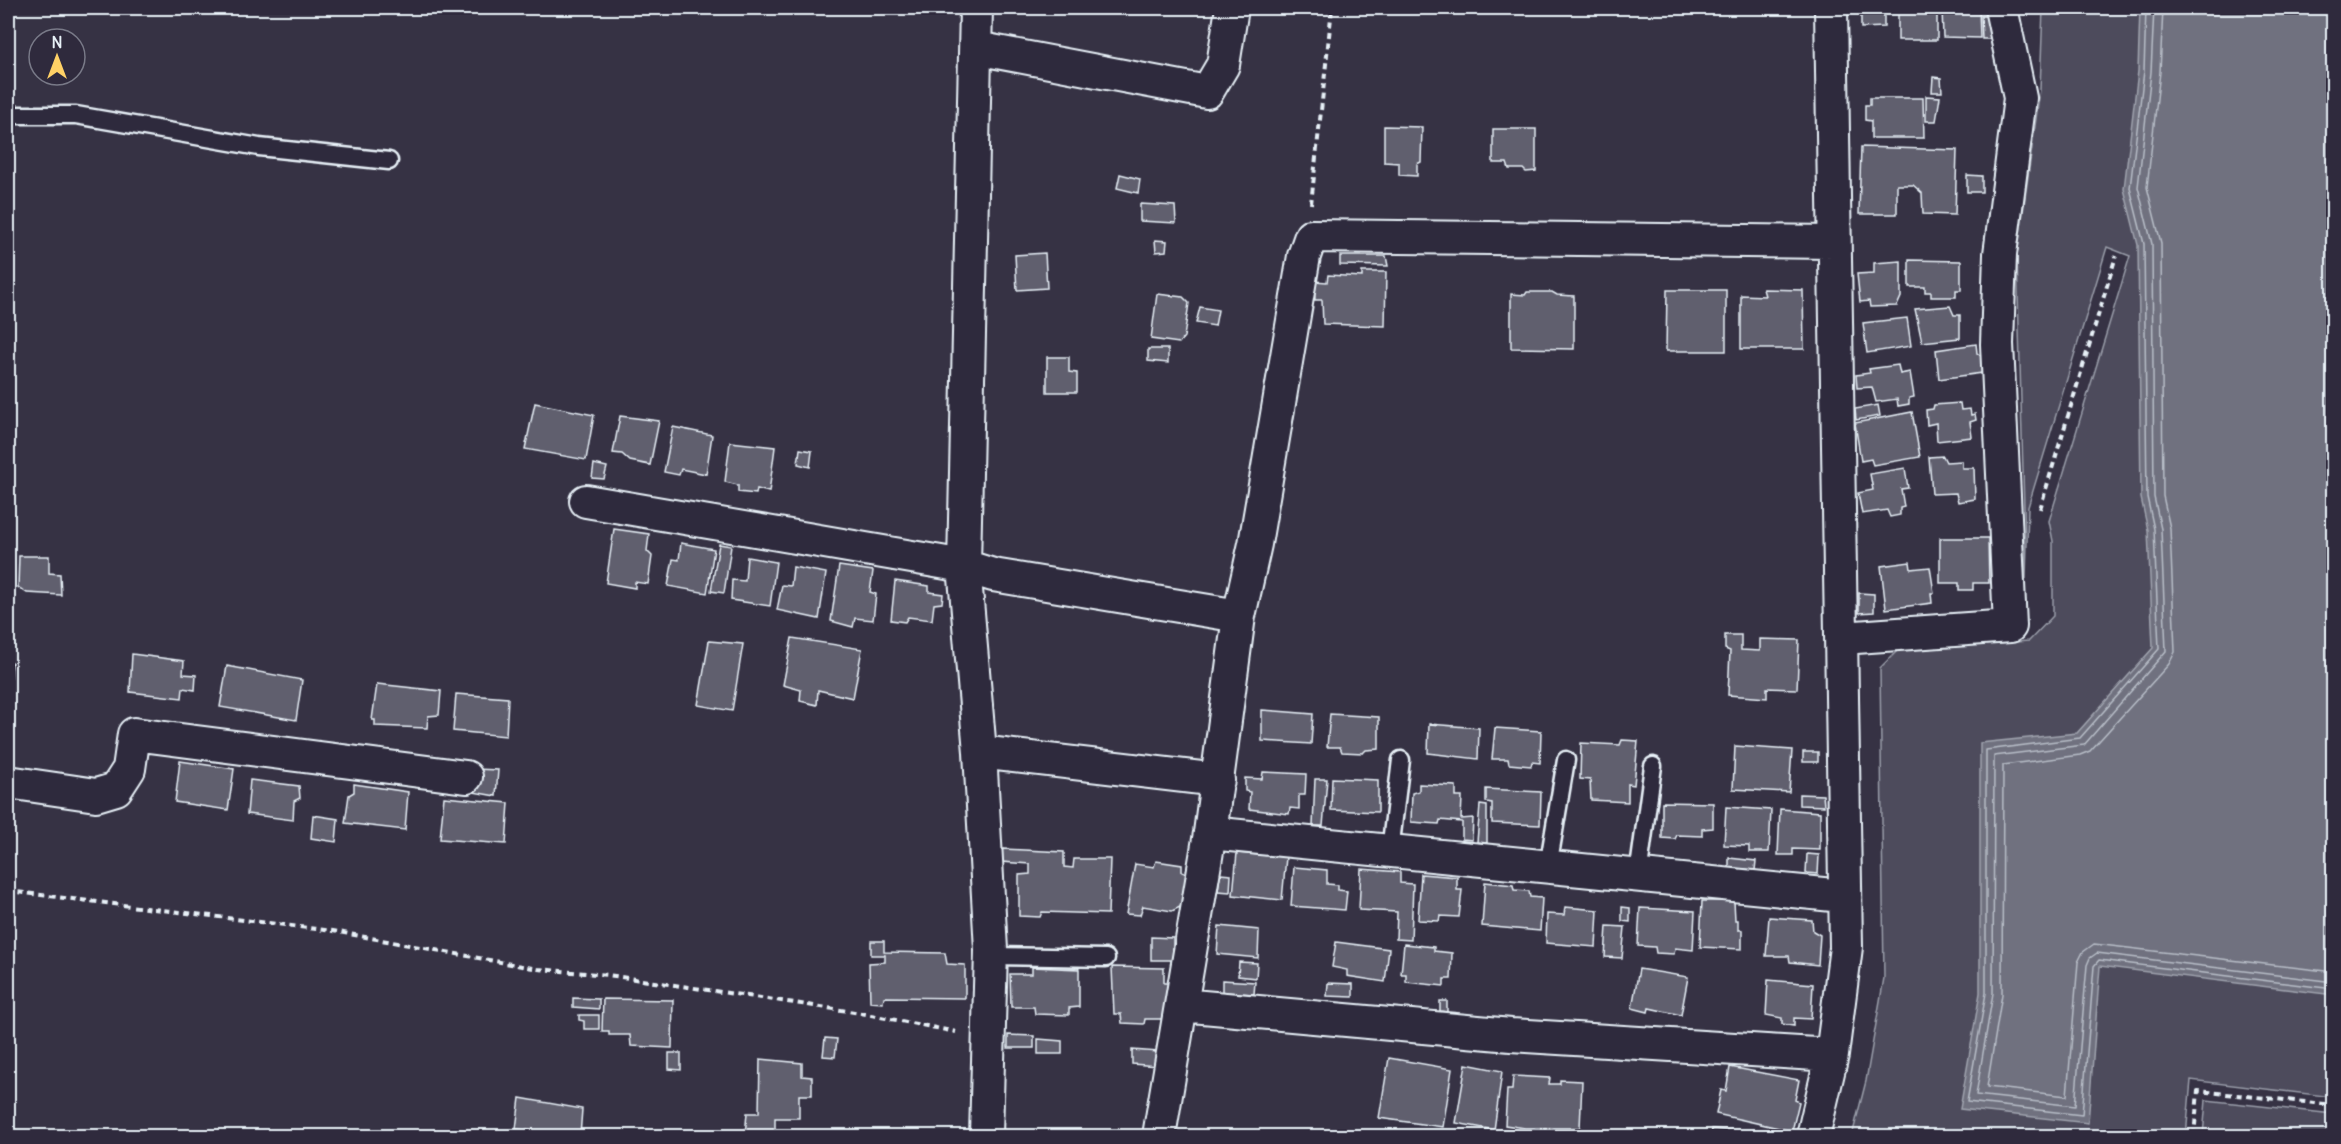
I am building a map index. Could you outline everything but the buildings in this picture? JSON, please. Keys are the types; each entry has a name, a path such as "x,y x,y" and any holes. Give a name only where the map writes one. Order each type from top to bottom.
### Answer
{"street":[{"path":"976,8 964,566 980,752 991,956 986,1137"},
{"path":"976,48 1207,92 1222,65 1232,8"},
{"path":"1813,1137 1832,1055 1846,947 1843,896 1842,638 1833,242 1831,8"},
{"path":"1842,638 2010,626 1997,344 2000,254 2020,98 2001,8"},
{"path":"1159,1137 1210,833 1239,616 1255,544 1304,256 1311,236 1833,242"},
{"path":"586,501 964,566 993,575 1239,616"},
{"path":"8,782 96,795 117,789 129,769 134,734 466,777"},
{"path":"980,752 1218,780"},
{"path":"1210,833 1843,896"},
{"path":"1181,1005 1511,1035 1832,1055"}],"lane":[{"path":"8,115 76,115 259,147 389,161"},
{"path":"1390,851 1401,760"},
{"path":"1548,867 1566,760"},
{"path":"1638,876 1653,766"},
{"path":"991,956 1106,958"}],"path":[{"path":"1311,236 1310,213 1332,8"},
{"path":"2039,515 2116,256"},
{"path":"8,891 333,931 538,969 608,975 861,1013 988,1039"},
{"path":"2194,1137 2198,1091 2334,1105"}],"shaded area":[{"path":"2043,8 2333,8 2333,1097 2191,1080 2186,1136 1852,1136 1866,1081 1884,978 1880,668 1898,650 2029,641 2053,616 2053,541 2049,521 2130,256 2107,247 2028,507 2026,579 2017,256 2040,90"},
{"path":"2206,1100 2333,1114 2333,1136 2203,1136"}],"water":[{"path":"2140,8 2333,8 2334,995 2100,966 2088,1123 1960,1109 1980,993 1980,743 2077,733 2153,648 2148,530 2141,498 2138,245 2124,189 2138,71"}]}
